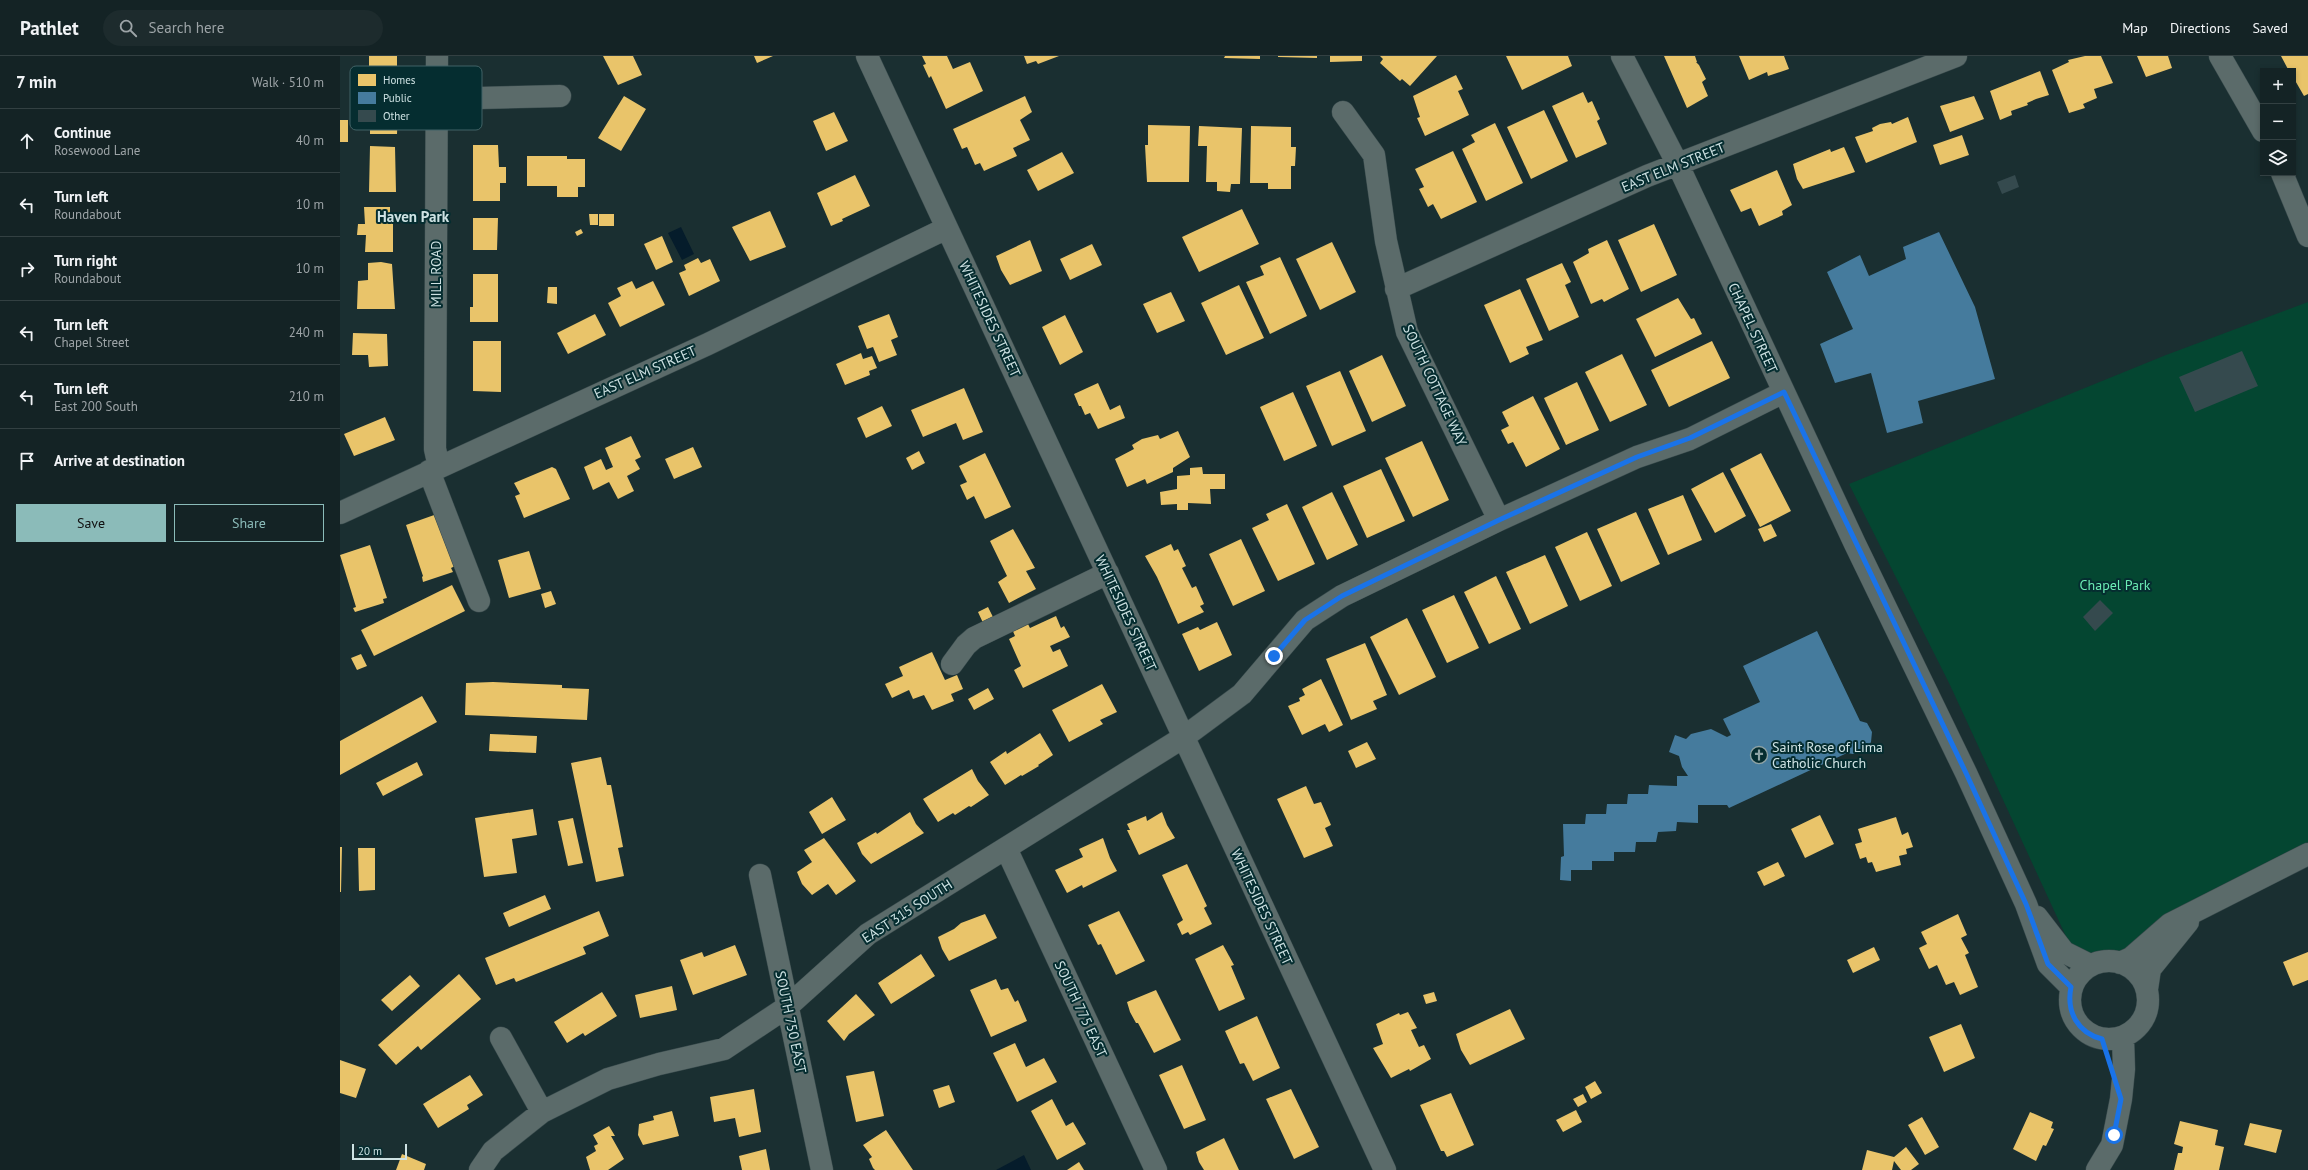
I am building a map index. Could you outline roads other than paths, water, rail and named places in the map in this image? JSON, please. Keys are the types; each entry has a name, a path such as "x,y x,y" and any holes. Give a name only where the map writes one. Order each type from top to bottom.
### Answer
{"street":[{"name":"WHITESIDES STREET","path":"867,56 1385,1170"},
{"name":"CHAPEL STREET","path":"1622,56 1678,165 1784,392 1963,766 2026,904 2048,964 2071,987"},
{"name":"EAST ELM STREET","path":"1396,289 1647,176 1956,56"},
{"path":"2220,56 2260,126"},
{"path":"482,97 560,96"},
{"name":"SOUTH COTTAGE WAY","path":"1343,112 1374,155 1386,241 1407,332 1499,520"},
{"name":"MILL ROAD","path":"437,130 434,469 479,601"},
{"path":"2283,176 2308,236"},
{"name":"EAST ELM STREET","path":"340,513 708,344 947,228"},
{"name":"EAST 315 SOUTH","path":"480,1170 492,1151 542,1112 608,1079 659,1064 724,1049 788,1007 868,934 1184,737 1242,694 1305,620 1342,596 1499,520 1637,457 1690,438 1784,392"},
{"path":"952,664 966,645 974,638 1108,573"},
{"name":"SOUTH 775 EAST","path":"1006,848 1156,1170"},
{"path":"2120,963 2131,958 2170,924 2308,854"},
{"name":"SOUTH 750 EAST","path":"760,875 822,1170"},
{"name":"CHAPEL STREET","path":"2026,904 2064,952 2090,966"},
{"path":"2147,988 2138,973 2126,965 2113,961 2099,962 2086,967 2071,987 2069,1004 2073,1017 2081,1028 2092,1036 2113,1038 2130,1035 2146,1016 2149,1002 2147,988 2150,969 2196,911"},
{"path":"501,1038 542,1112"},
{"path":"2097,1170 2112,1145 2121,1099 2124,1069 2113,1038"}],"water":[{"path":"681,227 694,254 682,260 668,233"},
{"path":"1024,1155 1031,1170 996,1170"}],"place":[{"name":"Saint Rose of Lima Catholic Church","path":"1759,755"}],"district":[{"name":"Haven Park","path":"413,217"}],"park label":[{"name":"Chapel Park","path":"2115,585"}]}
